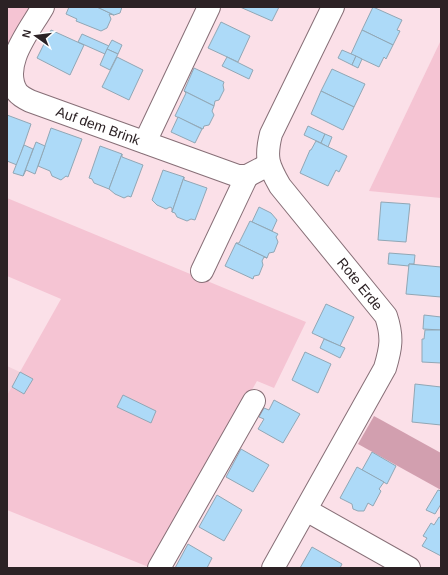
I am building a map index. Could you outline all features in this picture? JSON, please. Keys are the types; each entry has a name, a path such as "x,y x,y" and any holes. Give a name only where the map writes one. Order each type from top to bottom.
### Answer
{"street":[{"name":"Auf dem Brink","path":"43,7 16,54 9,70 12,83 18,94 30,101 238,176 247,176"},
{"path":"145,142 209,7"},
{"path":"202,271 247,176 268,165 267,151 271,134 333,7"},
{"name":"Rote Erde","path":"268,165 280,186 386,316 391,332 390,351 385,368 273,568"},
{"path":"159,568 254,401"},
{"path":"306,510 401,566"}],"shaded area":[{"path":"7,7 31,7 7,51"},
{"path":"441,40 441,198 369,191"},
{"path":"7,198 306,322 274,388 257,381 151,568 7,510 7,395 61,299 7,276"},
{"path":"7,366 20,372 7,395"},
{"path":"374,416 441,453 441,490 358,444"}],"building":[{"path":"69,7 97,7 114,15 109,14 111,19 107,28 101,31 76,21 77,19 66,14"},
{"path":"97,7 122,7 120,13 114,15"},
{"path":"240,7 279,7 272,21"},
{"path":"373,7 402,20 397,30 400,31 393,45 362,30"},
{"path":"221,22 250,36 238,62 208,48"},
{"path":"51,30 84,45 70,75 37,58"},
{"path":"362,30 393,45 386,59 384,57 379,67 351,54"},
{"path":"82,34 109,46 105,54 78,42"},
{"path":"112,40 122,45 118,54 107,49"},
{"path":"107,49 118,54 110,70 100,65"},
{"path":"342,50 356,56 352,65 338,58"},
{"path":"356,56 362,59 358,68 352,65"},
{"path":"117,57 143,70 129,100 102,87"},
{"path":"227,57 253,70 249,79 222,66"},
{"path":"194,68 224,82 224,90 219,100 215,101 214,106 184,91"},
{"path":"332,69 365,84 354,107 321,91"},
{"path":"184,91 214,106 212,111 214,115 209,125 204,126 203,129 175,116 186,93"},
{"path":"321,91 354,107 343,130 311,114"},
{"path":"7,115 31,124 17,165 7,161"},
{"path":"178,117 202,129 195,143 171,132"},
{"path":"308,126 325,134 321,143 304,135"},
{"path":"51,128 82,139 68,177 66,176 61,180 52,176 50,171 38,166"},
{"path":"325,134 332,137 328,147 321,143"},
{"path":"316,141 347,156 339,172 336,170 328,186 300,173 310,150"},
{"path":"36,142 45,146 35,174 26,170 23,176"},
{"path":"24,145 33,149 23,176 13,173"},
{"path":"100,146 122,154 109,189 94,183 92,179 89,178"},
{"path":"122,154 122,157 143,165 131,197 128,196 124,198 115,194 109,189"},
{"path":"163,170 184,177 172,212 172,208 170,207 166,209 157,205 152,200"},
{"path":"184,177 184,180 207,188 195,220 191,219 187,221 177,217 175,213 172,212"},
{"path":"381,202 410,204 406,242 378,240"},
{"path":"259,207 271,213 277,220 272,231 252,222"},
{"path":"250,221 278,234 276,237 278,242 274,252 269,253 267,258 236,243 239,243"},
{"path":"236,243 267,258 264,257 259,275 254,276 253,279 225,266"},
{"path":"389,253 415,255 414,264 409,264 409,266 388,264"},
{"path":"409,264 441,267 441,297 406,294"},
{"path":"326,304 354,317 340,346 312,333"},
{"path":"424,315 441,317 441,330 423,329"},
{"path":"425,330 441,330 441,363 422,362 422,339 424,339"},
{"path":"324,339 345,348 340,358 320,348"},
{"path":"305,352 331,364 318,393 292,380"},
{"path":"20,372 33,379 24,394 12,387"},
{"path":"415,384 441,387 441,425 412,422"},
{"path":"123,395 156,411 151,423 117,407"},
{"path":"274,400 300,414 283,443 258,429 264,419 259,417 264,408 269,410"},
{"path":"241,449 269,465 253,492 226,477"},
{"path":"372,452 396,466 387,484 362,470"},
{"path":"357,467 384,482 379,489 381,491 373,506 368,503 364,511 353,509 352,504 340,498"},
{"path":"438,490 441,491 441,504 435,514 426,510"},
{"path":"217,495 242,510 224,541 199,527"},
{"path":"439,517 441,518 441,556 422,546 427,538 423,536 431,523 434,525"},
{"path":"188,544 212,558 207,568 175,568"},
{"path":"312,547 342,564 340,568 300,568"}]}
